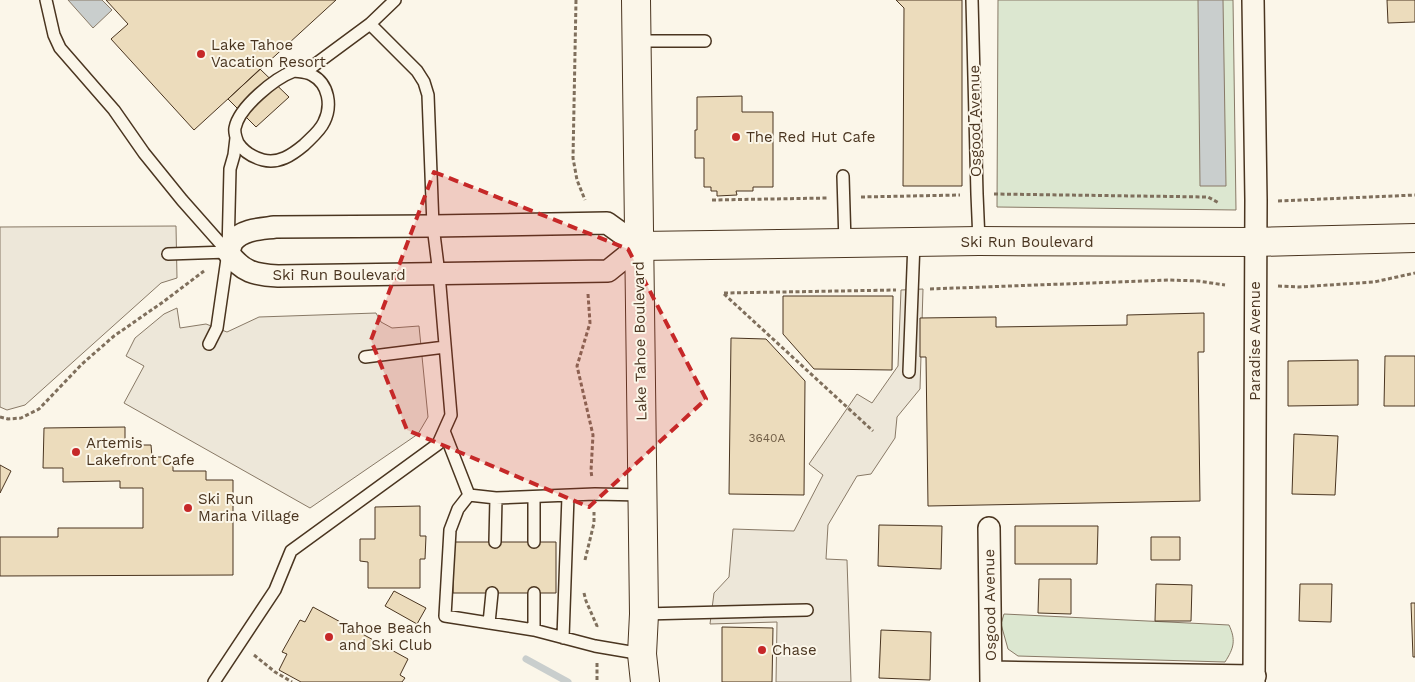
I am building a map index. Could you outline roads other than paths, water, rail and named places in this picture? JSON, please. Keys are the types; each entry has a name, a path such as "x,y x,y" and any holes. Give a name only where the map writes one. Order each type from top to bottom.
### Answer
{"main road":[{"name":"Lake Tahoe Boulevard","path":"636,0 644,614 642,654 645,682"},
{"name":"Ski Run Boulevard","path":"639,246 979,241 1255,242 1415,238"}],"street":[{"name":"Paradise Avenue","path":"1253,0 1255,242 1254,679"},
{"path":"228,252 233,241 244,233 275,227 607,223 639,246"},
{"name":"Ski Run Boulevard","path":"228,252 235,262 245,269 260,275 439,274 608,271 639,246"},
{"name":"Osgood Avenue","path":"989,528 991,677"},
{"path":"991,677 1254,679"}],"lane":[{"path":"46,0 54,35 60,48 114,110 144,153 182,200 228,252"},
{"path":"306,72 370,24 395,0"},
{"name":"Osgood Avenue","path":"972,0 979,241"},
{"path":"214,682 275,590 291,551 438,444 451,415 433,226 428,95 424,82 417,71 370,24"},
{"path":"636,41 706,41"},
{"path":"209,344 217,328 228,252 230,169 234,155 235,130 239,117 272,83 294,71 313,75 326,90 329,101 324,123 317,133 293,154 280,160 268,161 257,158 241,147 236,138"},
{"path":"842,176 845,243"},
{"path":"909,372 914,242"},
{"path":"168,254 228,252"},
{"path":"365,357 445,347"},
{"path":"444,431 469,495"},
{"path":"469,495 496,498 595,494 642,495"},
{"path":"469,495 458,509 450,530 445,616 534,630 595,646 642,654"},
{"path":"564,638 568,496"},
{"path":"534,497 534,542"},
{"path":"495,542 496,498"},
{"path":"489,623 492,593"},
{"path":"534,593 534,630"},
{"path":"644,614 807,610"}],"waterway":[{"path":"526,659 568,682"}],"place":[{"name":"Lake Tahoe Vacation Resort","path":"201,54"},
{"name":"The Red Hut Cafe","path":"736,137"},
{"name":"Artemis Lakefront Cafe","path":"76,452"},
{"name":"Ski Run Marina Village","path":"188,508"},
{"name":"Tahoe Beach and Ski Club","path":"329,637"},
{"name":"Chase","path":"762,650"}]}
